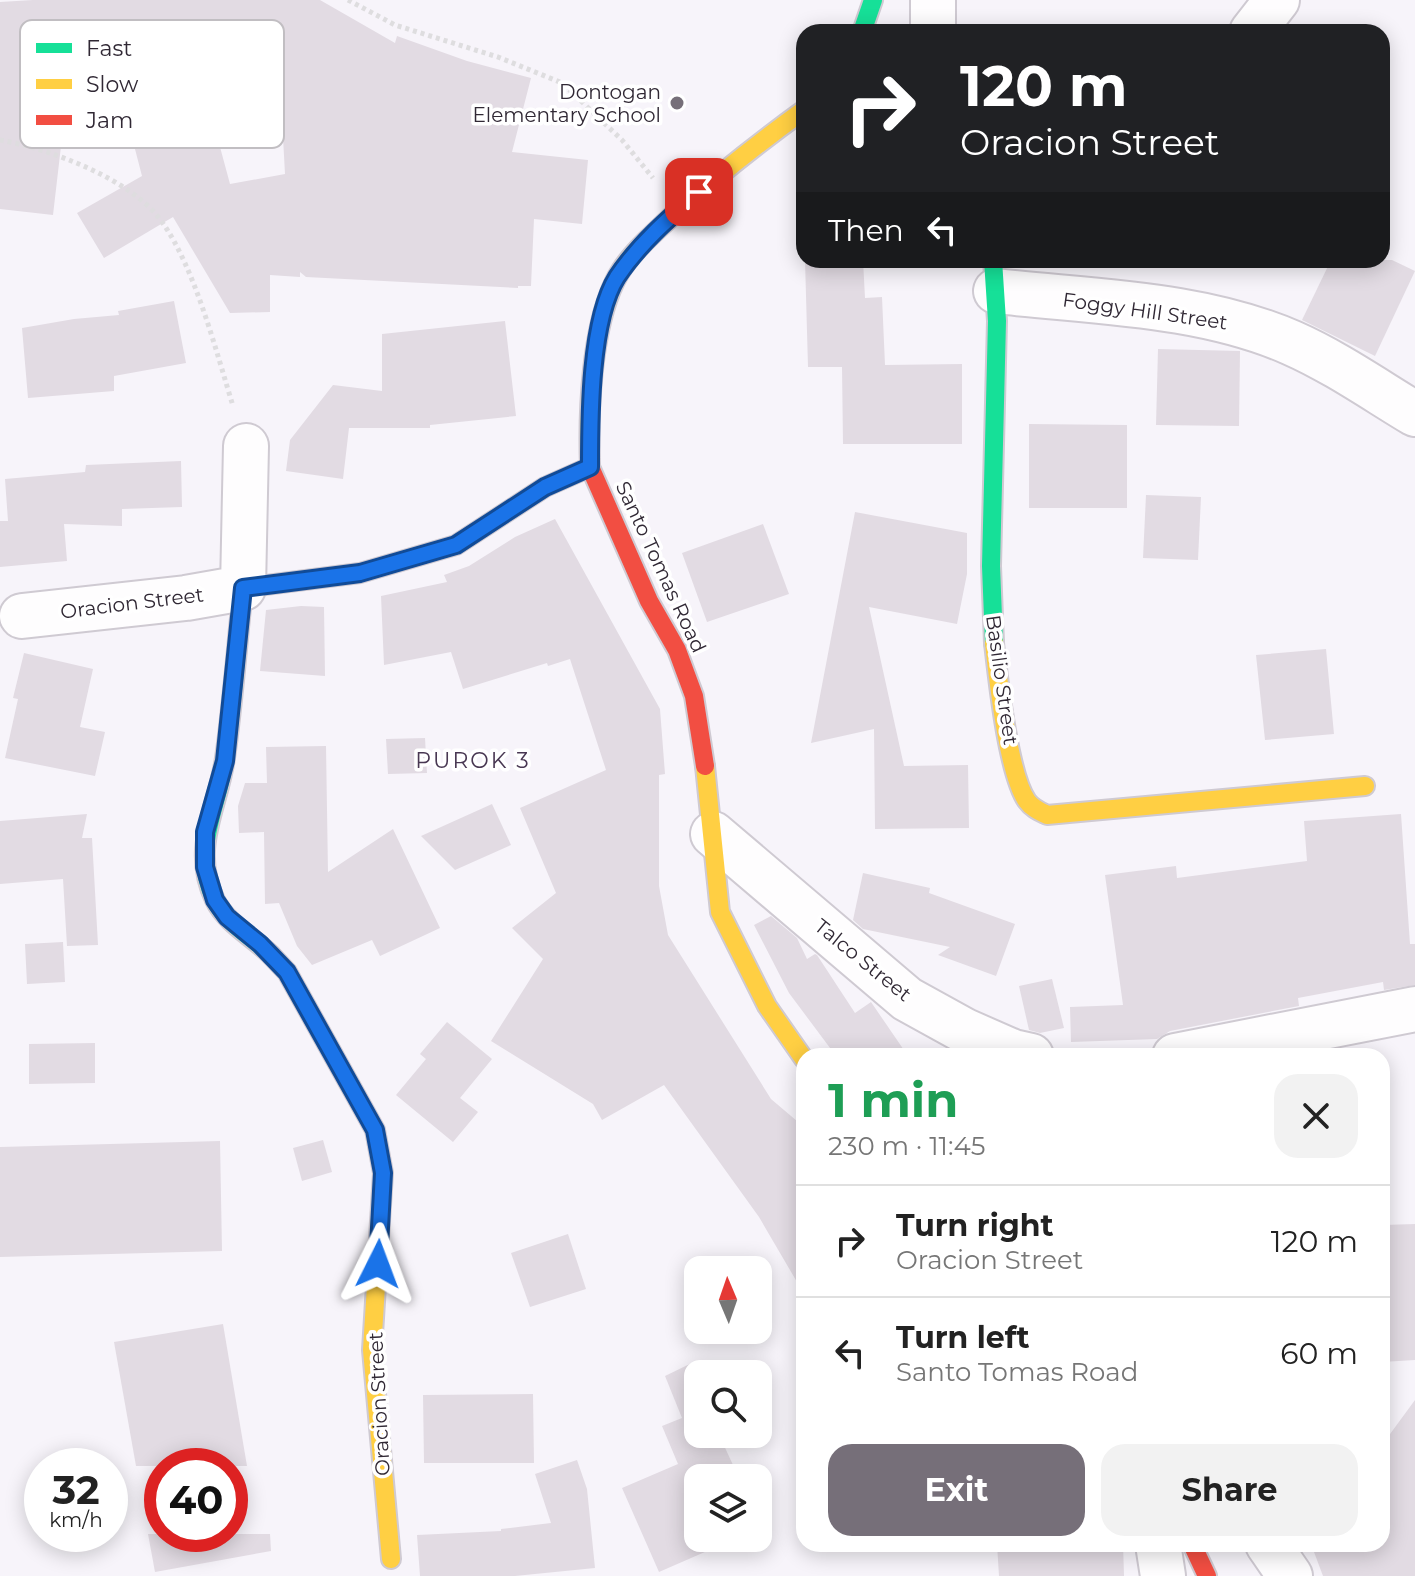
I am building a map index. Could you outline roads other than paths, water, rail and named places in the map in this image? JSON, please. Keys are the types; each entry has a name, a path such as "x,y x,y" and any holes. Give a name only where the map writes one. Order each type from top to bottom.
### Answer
{"street":[{"path":"865,24 873,0"},
{"path":"933,0 933,24"},
{"path":"1258,24 1277,0"},
{"name":"Santo Tomas Road","path":"796,116 740,156 678,211 642,244 615,280 600,324 590,409 590,467 649,601 677,650 694,696 703,748 720,912 767,1006 796,1048"},
{"name":"Foggy Hill Street","path":"994,276 1231,322 1293,343 1415,414"},
{"name":"Basilio Street","path":"994,276 991,613 1004,721 1027,802 1047,815 1365,786"},
{"path":"243,588 246,446"},
{"name":"Oracion Street","path":"22,616 186,598 360,573 456,545 545,487 590,467"},
{"name":"Oracion Street","path":"243,588 225,761 205,832 205,867 215,900 227,917 287,972 375,1130 383,1173 372,1350 391,1559"},
{"name":"Talco Street","path":"713,834 907,999 1004,1048"},
{"path":"1216,1048 1415,1009"},
{"path":"1159,1552 1163,1576"},
{"path":"1196,1552 1207,1576"},
{"path":"1274,1552 1290,1576"}],"place":[{"name":"Dontogan Elementary School","path":"677,103"}],"district":[{"name":"PUROK 3","path":"473,760"}]}
